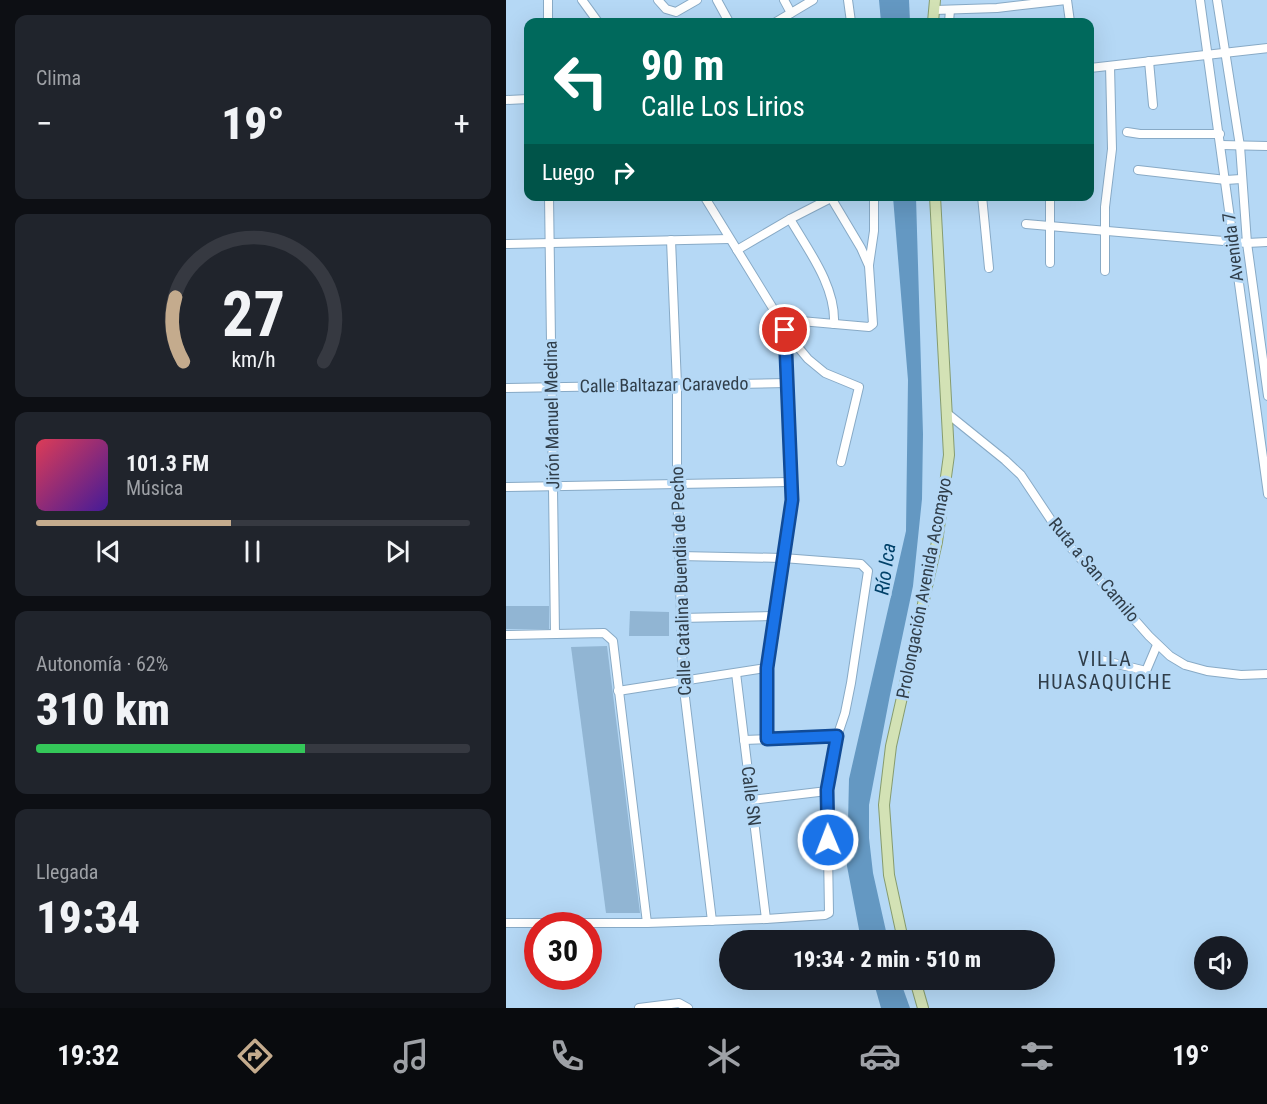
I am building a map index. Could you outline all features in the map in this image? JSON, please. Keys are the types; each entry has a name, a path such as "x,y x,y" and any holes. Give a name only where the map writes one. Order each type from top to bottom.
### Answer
{"main road":[{"name":"Prolongación Avenida Acomayo","path":"901,930 886,849 885,787 891,746 930,577 944,504 949,455 935,201"},
{"path":"918,990 923,1008"}],"street":[{"path":"548,0 548,18"},
{"path":"582,0 595,18"},
{"path":"658,0 666,9 676,12 697,0"},
{"path":"717,0 727,18"},
{"path":"784,0 791,13"},
{"path":"783,18 813,0"},
{"path":"848,0 850,18"},
{"path":"935,5 950,10 996,8 1067,0 1069,18"},
{"name":"Avenida 7","path":"1200,0 1268,494"},
{"name":"Avenida 7","path":"1217,0 1240,146 1247,243 1268,396"},
{"path":"949,18 950,10"},
{"path":"1094,68 1268,48"},
{"path":"1149,61 1152,105"},
{"path":"1105,271 1105,207 1112,149 1110,66"},
{"path":"506,100 524,99"},
{"path":"1127,132 1220,134"},
{"path":"1221,146 1268,146"},
{"path":"1138,170 1226,180 1241,179"},
{"name":"Jirón Manuel Medina","path":"549,201 555,634"},
{"path":"710,201 729,239 778,319 808,359 825,373 858,386 859,394 841,462"},
{"path":"737,250 824,201"},
{"path":"833,201 869,266"},
{"path":"778,319 872,326 869,266 874,231 874,201"},
{"path":"982,201 989,268"},
{"path":"1050,201 1050,262"},
{"path":"790,219 826,283 834,313 834,324"},
{"path":"1026,224 1232,242 1268,242"},
{"path":"506,244 729,239"},
{"name":"Calle Catalina Buendia de Pecho","path":"671,240 677,385 677,484 683,681 712,921"},
{"path":"767,739 767,668 792,500 785,330"},
{"name":"Calle Baltazar Caravedo","path":"506,388 787,383"},
{"name":"Ruta a San Camilo","path":"948,414 1021,475 1059,533 1157,645 1170,656 1195,668 1230,674 1268,674"},
{"path":"506,487 791,482"},
{"path":"506,923 766,920 829,913 827,790 837,736 845,713 851,683 869,575 867,569 861,564 783,558 680,556"},
{"path":"680,618 774,616"},
{"path":"506,635 604,633 613,641 647,923"},
{"path":"1085,656 1146,671 1157,645"},
{"path":"618,691 767,668"},
{"name":"Calle SN","path":"736,673 766,920"},
{"path":"744,740 837,736"},
{"path":"752,800 827,790"},
{"path":"639,1008 679,1003 688,1008"}],"shaded area":[{"path":"879,0 909,0 910,18 881,18"},
{"name":"Río Ica","path":"893,201 916,201 923,434 922,499 913,586 869,805 869,838 873,873 886,930 859,930 847,866 849,779 906,531 908,380"},
{"path":"506,606 549,606 549,629 506,629"},
{"path":"630,611 669,612 669,636 629,636"},
{"path":"607,646 640,913 606,913 571,647"},
{"path":"876,990 904,990 910,1008 881,1008"}],"district":[{"name":"VILLA HUASAQUICHE","path":"1105,670"}],"route":[{"path":"785,330 792,500 767,668 767,739 837,736 827,790 828,840"}]}
